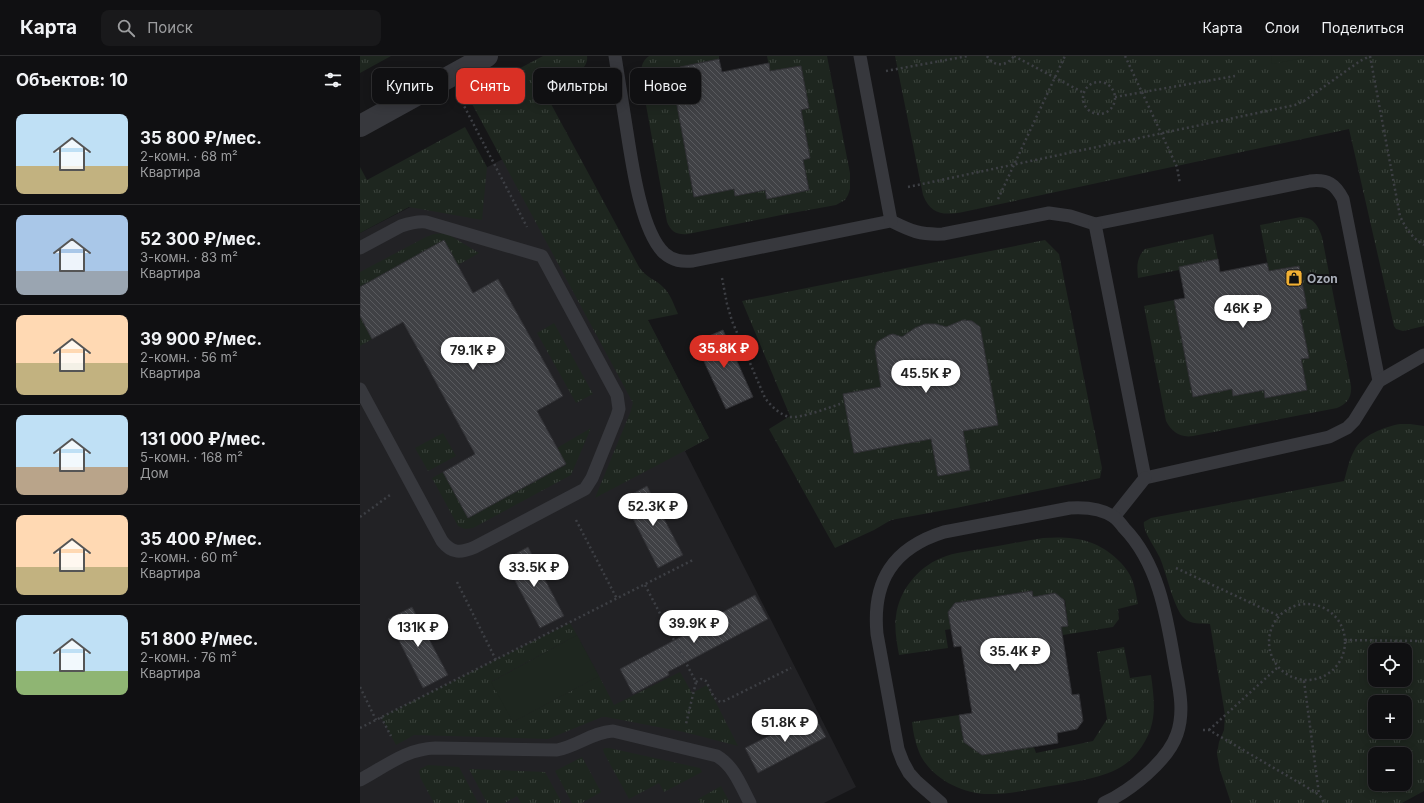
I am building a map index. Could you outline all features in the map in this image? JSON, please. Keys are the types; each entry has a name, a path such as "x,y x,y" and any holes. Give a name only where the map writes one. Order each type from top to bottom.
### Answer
{"street":[{"path":"360,126 487,56"}],"lane":[{"path":"615,56 635,178 642,209 658,244 664,253 672,259 682,262 693,261 892,221 913,232 922,234 943,234 1049,213 1070,216 1095,224 1310,180 1319,180 1333,185 1343,200 1346,209 1379,381"},
{"path":"860,56 892,221"},
{"path":"360,248 401,226 426,222 542,256 617,395 619,409 588,484 580,492 475,547 462,551 456,551 446,546 442,541 360,389"},
{"path":"1095,224 1145,478"},
{"path":"1114,517 1145,478 1329,437 1339,433 1354,421 1379,381 1424,355"},
{"path":"941,803 909,773 898,749 877,634 876,617 879,591 884,578 905,551 929,537 944,532 1070,508 1093,509 1114,517 1132,536 1143,552 1164,609 1181,703 1178,732 1173,743 1164,756 1132,787 1104,803"},
{"path":"360,780 405,754 428,748 557,750 572,746 600,733 613,731 710,753 723,759 733,769 750,803"}],"path":[{"path":"864,75 968,56"},
{"path":"987,56 993,63 1002,64 1011,60 1014,56 1084,93"},
{"path":"986,225 1064,56"},
{"path":"1124,56 1177,167 1184,206"},
{"path":"886,192 1295,105 1304,101 1360,60 1370,56 1400,216 1409,233 1415,240 1424,245"},
{"path":"1115,97 1235,76"},
{"path":"1103,82 1112,88 1115,97 1112,109 1102,114 1097,114 1088,110 1082,101 1084,93 1088,86 1092,83 1103,82"},
{"path":"463,104 542,256"},
{"path":"727,304 732,321 765,398 769,404 784,414 795,417 840,404"},
{"path":"360,517 410,480"},
{"path":"576,520 617,600"},
{"path":"1143,552 1279,616"},
{"path":"360,728 617,600 693,560"},
{"path":"457,582 496,660"},
{"path":"645,585 696,682 680,746"},
{"path":"1306,603 1319,605 1330,611 1339,620 1344,632 1345,640 1343,656 1337,667 1327,675 1316,680 1304,681 1291,678 1281,670 1272,660 1269,647 1269,634 1274,622 1279,616 1282,612 1294,606 1306,603"},
{"path":"1345,640 1424,641"},
{"path":"1278,667 1209,730 1319,794"},
{"path":"696,682 701,680 706,681 715,699 722,702 791,668"},
{"path":"1304,681 1319,794 1324,803"},
{"path":"360,687 376,720"}],"shaded area":[{"path":"551,134 709,438 685,451 856,787 824,803 360,803 360,233"}],"green space":[{"path":"360,56 391,56 360,73"},
{"path":"543,56 587,56 587,62 583,68 533,68 533,104 551,104 639,267 669,294 678,314 648,320 709,438 595,498 633,403 472,104 525,104 525,68 520,68"},
{"path":"649,56 719,56 719,59 680,68 642,68 644,61"},
{"path":"767,56 827,56 850,173 850,189 845,200 836,205 688,234 675,232 670,228 667,222 646,104 677,104 694,197 734,189 735,196 765,190 767,199 809,190 803,160 810,158 801,110 809,108 801,66 770,71"},
{"path":"895,56 1424,56 1424,326 1403,331 1396,329 1394,326 1349,129 950,214 934,210 926,202 923,195"},
{"path":"1271,56 1313,56 1272,64"},
{"path":"465,127 487,167 482,220 409,207 360,233 360,167 367,180"},
{"path":"1301,217 1309,219 1315,223 1322,237 1351,386 1350,397 1344,404 1337,408 1193,436 1180,435 1171,428 1166,421 1144,306 1174,300 1193,397 1232,389 1233,395 1264,390 1266,398 1307,390 1301,359 1309,358 1299,310 1307,308 1299,266 1269,271 1260,225"},
{"path":"445,233 479,253 458,265 444,240 360,287 360,272 426,237 434,234"},
{"path":"1213,234 1218,259 1179,267 1179,270 1138,278 1137,266 1140,256 1145,249"},
{"path":"1045,240 1059,254 1102,468 1100,478 891,520 874,530 835,548 769,429 790,416 742,301"},
{"path":"360,316 372,339 360,346"},
{"path":"554,323 593,394 576,403 537,333"},
{"path":"1400,424 1424,426 1424,791 1402,803 1231,803 1220,770 1217,754 1219,742 1224,730 1225,715 1210,624 1190,622 1180,613 1160,558 1145,530 1144,522 1151,518 1344,481 1351,458 1358,445 1368,436"},
{"path":"591,428 571,475 473,528 465,529 458,526 432,478 443,472 468,518 566,465 557,448"},
{"path":"443,433 456,456 428,471 415,448"},
{"path":"1043,538 1072,538 1084,540 1107,551 1128,571 1134,584 1138,604 1118,609 1119,619 1113,627 1063,635 1061,627 1068,625 1065,600 1055,593 1033,597 1032,591 955,603 948,612 951,629 945,630 948,648 899,655 895,626 898,607 905,589 924,568 932,562 952,554"},
{"path":"570,623 577,635 492,681 513,722 599,676 614,705 680,672 692,693 707,685 738,746 684,732 606,717 602,717 548,739 414,735 396,745 381,717"},
{"path":"577,635 599,676 513,722 491,682"},
{"path":"1124,647 1130,678 1151,675 1154,706 1152,725 1149,734 1137,753 1130,761 1121,767 1089,779 1024,791 980,794 959,788 939,777 931,770 919,752 914,737 912,722 959,715 962,734 969,733 971,747 982,755 1013,750 1027,741 1029,748 1034,747 1036,753 1093,741 1107,719 1097,652"},
{"path":"605,748 700,768 702,772 664,792 659,783 629,799 604,753 603,749"},
{"path":"582,757 601,792 582,803 572,803 555,771"},
{"path":"428,765 459,767 478,803 434,803 421,779 419,772 420,769"},
{"path":"469,769 545,772 562,803 521,803 517,796 505,803 487,803"},
{"path":"721,786 730,803 700,803 698,799"}],"building":[{"path":"719,59 722,72 769,63 770,71 801,66 809,108 801,110 810,158 803,160 809,190 767,199 765,190 735,196 734,189 694,197 677,104 701,104 701,68 680,67"},
{"path":"444,240 473,293 498,279 563,396 537,411 566,464 468,518 443,472 475,454 403,322 372,339 360,316 360,287"},
{"path":"1218,259 1220,272 1267,263 1269,271 1299,266 1307,308 1299,310 1309,358 1301,359 1307,390 1265,398 1264,390 1233,396 1232,389 1193,397 1174,300 1185,298 1179,267"},
{"path":"963,320 972,321 980,327 998,425 963,431 970,470 938,476 931,439 854,453 843,394 881,387 875,349 877,342 893,334 902,337 915,328 925,324 936,324 946,327"},
{"path":"723,330 753,397 726,409 695,342"},
{"path":"647,486 683,555 658,568 623,499"},
{"path":"528,547 564,616 540,628 504,560"},
{"path":"1032,591 1033,597 1055,593 1064,600 1068,626 1061,627 1072,695 1079,694 1083,721 1077,729 1057,733 1058,743 982,755 964,742 959,715 972,713 961,646 954,647 948,612 955,603"},
{"path":"755,595 768,619 668,672 669,675 633,694 620,669"},
{"path":"412,607 448,675 423,688 388,619"},
{"path":"813,713 826,737 758,773 745,748"}],"place":[{"name":"Ozon","path":"1294,278"}]}
